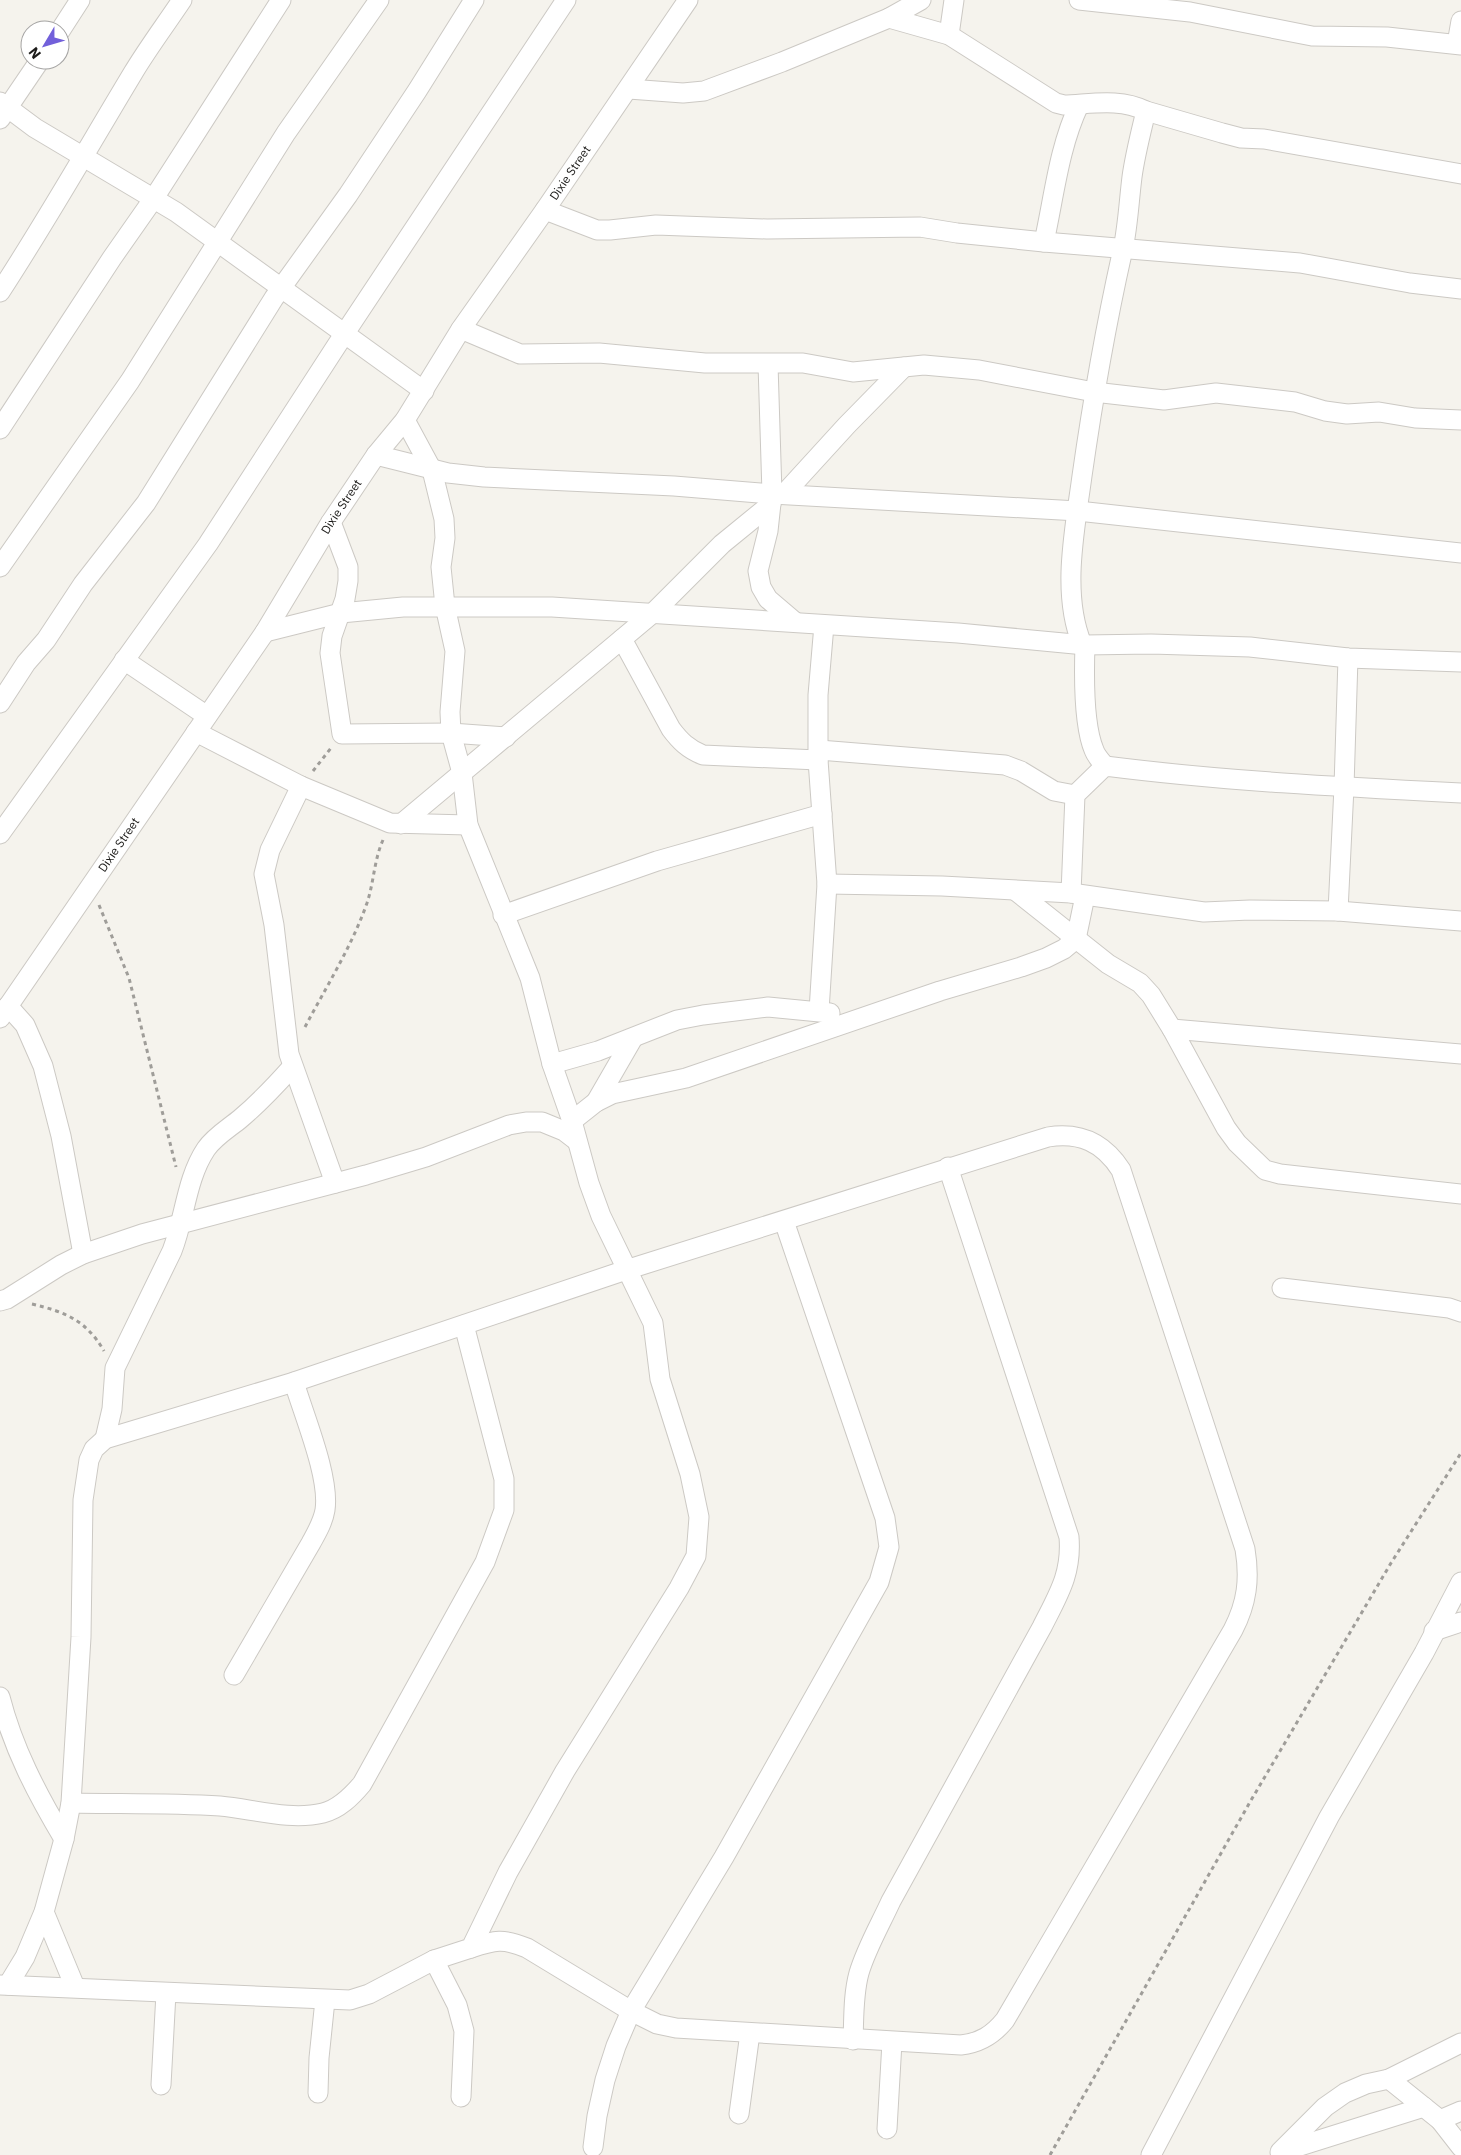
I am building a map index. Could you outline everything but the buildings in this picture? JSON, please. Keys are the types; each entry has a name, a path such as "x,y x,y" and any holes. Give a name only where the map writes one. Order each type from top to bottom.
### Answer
{"street":[{"path":"67,20 80,0"},
{"path":"0,292 53,210 83,155 134,72 182,0"},
{"path":"0,429 112,258 154,198 281,0"},
{"path":"0,567 130,382 216,241 312,95 379,0"},
{"path":"0,703 26,663 46,640 83,584 146,503 201,412 281,288 353,188 474,0"},
{"path":"0,834 208,544 345,333 566,0"},
{"name":"Dixie Street","path":"4,1012 265,632 331,522 376,455 405,420 461,329 629,89 688,0"},
{"path":"629,89 683,93 704,91 782,62 889,18 920,0"},
{"path":"948,35 954,0"},
{"path":"1079,0 1181,11 1312,36 1387,37 1459,45 1461,21"},
{"path":"889,18 948,35 1056,103 1079,105 1118,102 1134,105 1241,138 1264,140 1461,174"},
{"path":"32,70 2,110 83,155 154,198 424,391"},
{"path":"1044,242 1063,149 1071,121 1079,105"},
{"path":"1146,110 1132,176 1123,248 1112,290 1094,392 1078,511 1071,599 1077,633 1083,645 1084,692 1094,751 1105,766 1149,772 1344,787 1461,793"},
{"path":"545,210 597,230 623,230 656,225 767,229 920,227 957,233 1044,242 1300,263 1410,283 1461,289"},
{"path":"461,329 520,354 599,353 705,363 803,363 853,372 924,365 979,370 1094,392 1164,400 1216,393 1237,394 1259,399 1296,402 1325,412 1347,414 1379,412 1415,418 1461,420"},
{"path":"768,364 776,497 758,571 761,587 768,600 795,622"},
{"path":"396,824 506,737 653,613 722,544 776,497 904,367"},
{"path":"405,420 432,470 444,519 445,538 441,566 445,606 455,651 450,712 451,732 462,773 468,825 502,915 530,978 552,1064 572,1121 589,1183 601,1216 653,1323 660,1379 690,1474 699,1517 696,1556 679,1588 565,1771 508,1872 471,1948"},
{"path":"376,455 432,470 484,477 674,486 776,497 1078,511 1461,553"},
{"path":"331,522 348,567 348,581 341,612 332,636 330,653 342,734 451,732 506,737"},
{"path":"265,632 341,612 445,606 552,607 958,633 1083,645 1151,644 1250,647 1348,658 1461,662"},
{"path":"819,1011 827,884 819,755 818,695 824,625"},
{"path":"622,639 671,729 680,741 691,750 703,755 819,755 1005,765 1021,771 1054,791 1075,795"},
{"path":"1338,911 1348,658"},
{"path":"124,660 207,716"},
{"path":"196,732 301,786 396,824 468,825"},
{"path":"572,1121 596,1102 612,1094 695,1075 856,1019 890,1010 940,991 1021,967 1064,949 1076,939 1078,895 1075,795 1105,766"},
{"path":"301,786 270,850 264,874 276,943 290,1060 334,1183"},
{"path":"502,915 657,861 822,814"},
{"path":"827,884 942,886 1078,895 1204,912 1250,910 1338,911 1461,921"},
{"path":"1016,891 1108,964 1140,983 1151,995 1172,1029 1226,1128 1237,1143 1265,1170 1280,1174 1461,1194"},
{"path":"552,1064 598,1051 678,1020 731,1010 768,1008 819,1011 856,1019"},
{"path":"4,1012 25,1025 44,1066 61,1136 83,1254"},
{"path":"1172,1029 1461,1054"},
{"path":"596,1102 633,1038"},
{"path":"105,1439 112,1408 115,1368 161,1277 181,1224 194,1175 207,1147 266,1095 290,1060"},
{"path":"4,1300 61,1265 83,1254 142,1234 366,1176 426,1157 490,1131 526,1122 542,1122 564,1131 577,1142"},
{"path":"1062,1135 1090,1140 1103,1147 1113,1158 1121,1170 1245,1549 1248,1591 1242,1612 1233,1630 1005,2020 991,2035 971,2044 853,2040 676,2028 657,2024 631,2011 527,1948 509,1941 495,1940 434,1960 368,1994 350,2000 4,1985 25,1957 44,1912 64,1839 71,1803 81,1637 83,1500 89,1460 94,1449 105,1439 294,1382 628,1269 784,1221 948,1167 1062,1135"},
{"path":"853,2040 855,1996 859,1974 872,1941 891,1902 1042,1627 1065,1580 1070,1554 1069,1537 948,1167"},
{"path":"593,2147 597,2116 605,2080 616,2046 631,2011 724,1857 879,1582 889,1547 885,1518 784,1221"},
{"path":"1282,1288 1449,1308 1461,1312"},
{"path":"71,1803 220,1806 310,1816 340,1806 357,1790 484,1562 504,1510 504,1479 464,1325"},
{"path":"234,1675 320,1527 324,1511 326,1494 323,1477 294,1382"},
{"path":"1156,2153 1329,1817 1424,1654 1434,1631 1461,1582"},
{"path":"1434,1631 1461,1622"},
{"path":"0,1697 6,1721 35,1790 64,1839"},
{"path":"44,1912 75,1988"},
{"path":"434,1960 457,2005 464,2031 461,2097"},
{"path":"161,2085 166,1993"},
{"path":"318,2093 319,2058 325,2000"},
{"path":"739,2114 750,2033"},
{"path":"886,2128 892,2042"},
{"path":"1276,2153 1325,2107 1345,2093 1366,2084 1389,2079 1461,2043"},
{"path":"1389,2079 1440,2120 1461,2147"},
{"path":"1276,2153 1424,2107"},
{"path":"1440,2120 1461,2111"}],"path":[{"path":"301,786 342,734"},
{"path":"290,1060 343,955 367,902 376,858 396,824"},
{"path":"92,886 129,978 178,1176"},
{"path":"4,1300 55,1310 73,1317 96,1337 115,1368"},
{"path":"1050,2155 1250,1802 1391,1563 1461,1453"}]}
